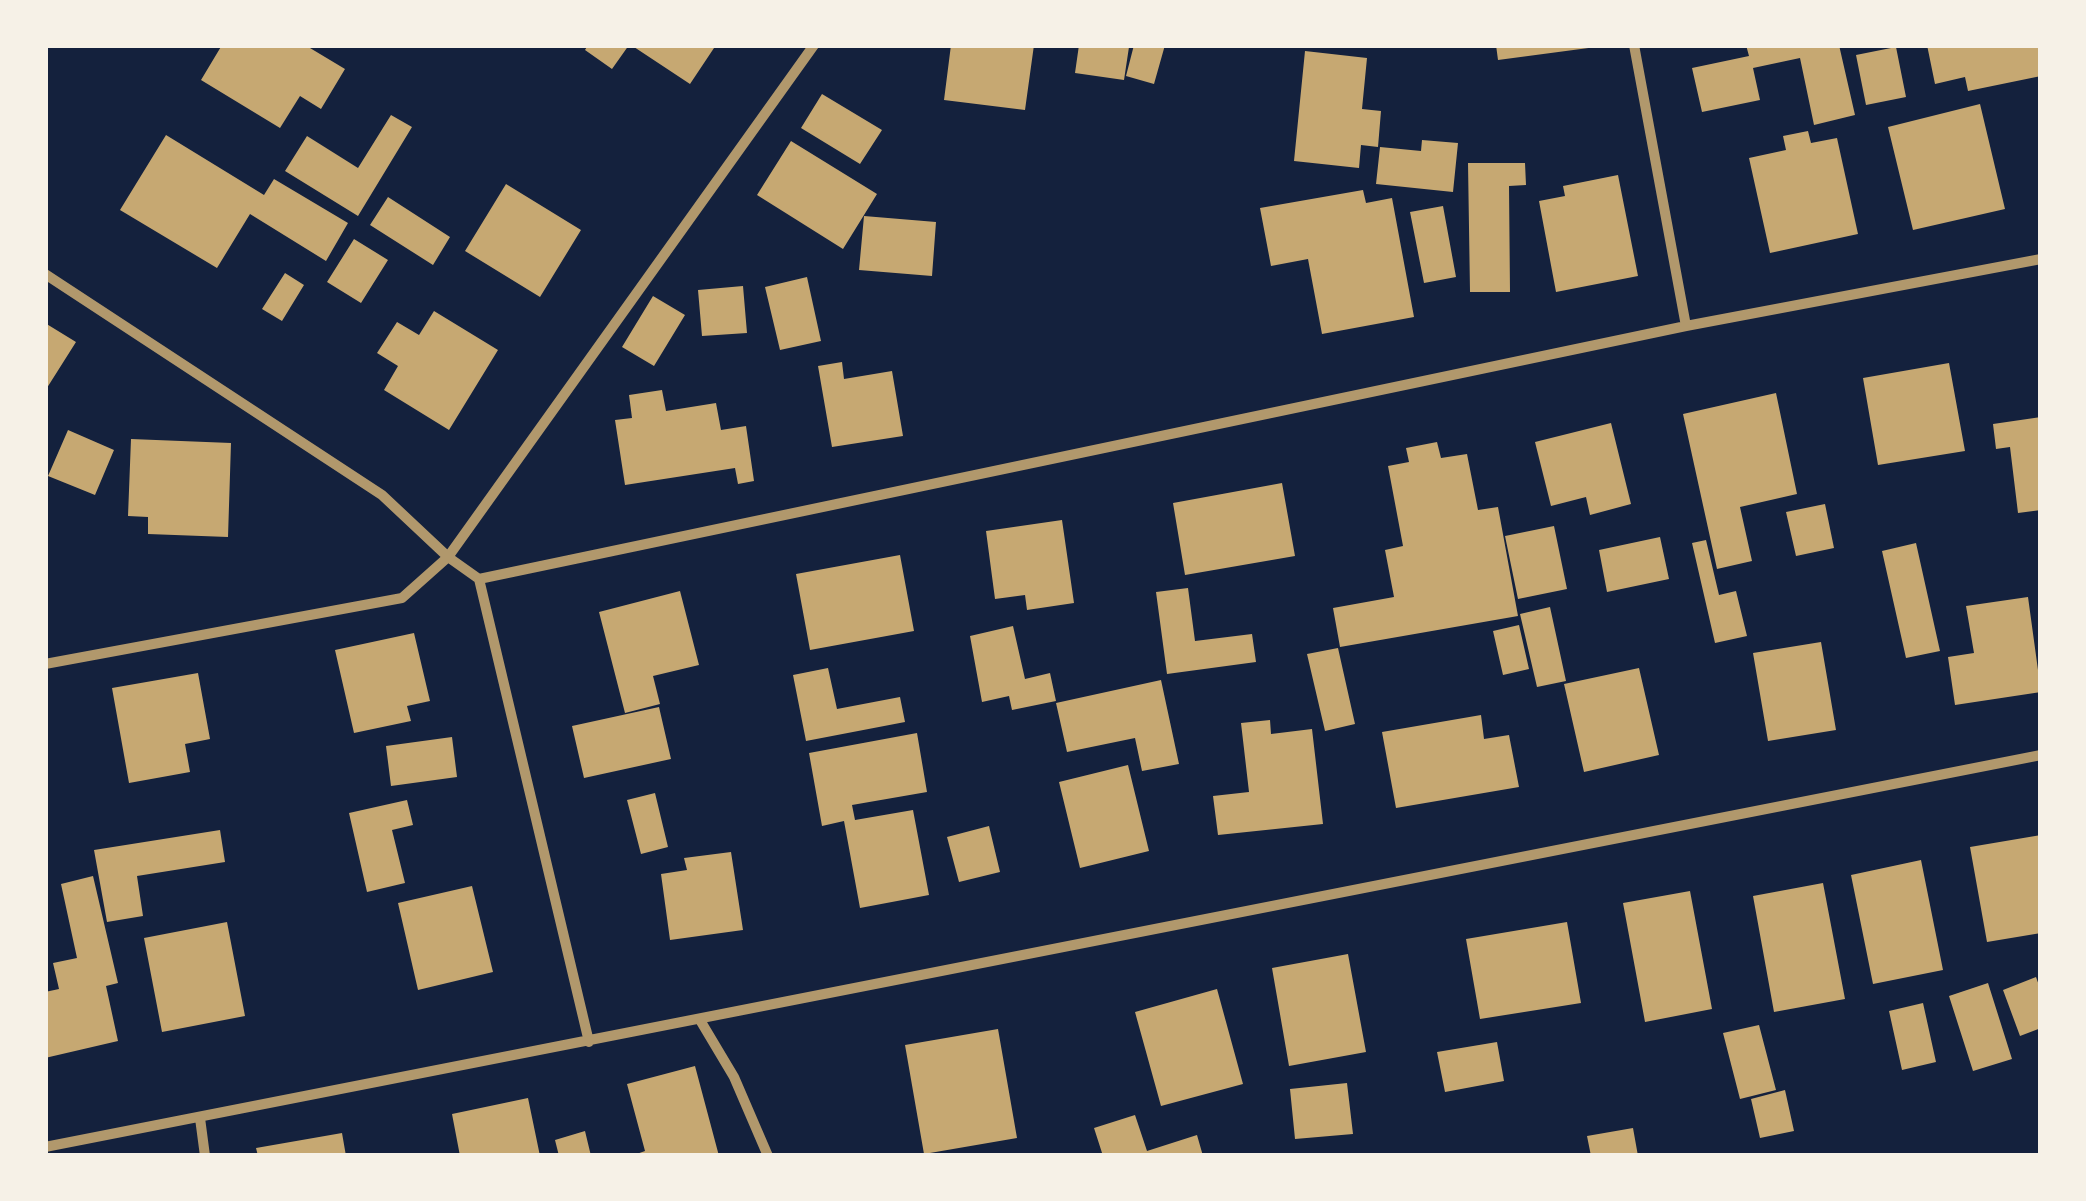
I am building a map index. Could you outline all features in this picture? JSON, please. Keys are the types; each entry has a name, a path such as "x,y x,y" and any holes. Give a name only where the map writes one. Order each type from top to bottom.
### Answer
{"street":[{"path":"45,664 402,598 448,557 814,45"},
{"path":"1634,45 1686,326"},
{"path":"479,579 1686,326 2041,259"},
{"path":"45,274 382,494 448,557 479,579 588,1042"},
{"path":"45,1147 2041,756"},
{"path":"700,1020 734,1078 768,1156"},
{"path":"200,1118 205,1156"}],"building":[{"path":"222,45 305,45 345,69 321,109 300,96 280,128 201,80"},
{"path":"588,45 629,45 612,69 585,50"},
{"path":"631,45 716,45 690,84"},
{"path":"951,45 1034,45 1025,110 944,100"},
{"path":"1079,45 1129,47 1124,80 1075,73"},
{"path":"1134,45 1165,45 1154,84 1126,76"},
{"path":"1496,45 1596,45 1596,47 1498,60"},
{"path":"1746,45 1839,45 1855,115 1814,125 1800,58 1753,68 1760,100 1702,112 1692,68 1749,56"},
{"path":"1927,45 2041,45 2041,76 1968,91 1965,77 1935,84"},
{"path":"1896,47 1906,97 1866,105 1856,55"},
{"path":"1305,51 1367,58 1362,109 1381,111 1378,147 1361,145 1359,168 1294,161"},
{"path":"822,94 882,130 860,164 801,128"},
{"path":"1980,104 2005,209 1913,230 1888,127"},
{"path":"391,115 412,127 358,216 285,171 307,136 358,168"},
{"path":"1808,131 1811,143 1837,138 1858,234 1770,253 1749,158 1786,150 1783,136"},
{"path":"166,135 264,195 274,179 348,223 326,261 250,214 217,268 120,210"},
{"path":"1422,140 1458,143 1453,192 1376,184 1380,147 1421,151"},
{"path":"791,141 877,194 843,249 757,195"},
{"path":"1468,163 1525,163 1526,185 1509,186 1510,292 1470,292"},
{"path":"1618,175 1638,276 1556,292 1539,201 1565,196 1563,186"},
{"path":"506,184 581,230 540,297 465,251"},
{"path":"1363,190 1366,203 1392,198 1414,317 1322,334 1308,259 1271,266 1260,208"},
{"path":"388,197 450,237 433,265 370,225"},
{"path":"1443,206 1456,277 1424,283 1410,212"},
{"path":"864,216 936,222 932,276 859,270"},
{"path":"354,239 388,260 361,303 327,282"},
{"path":"285,273 304,285 282,321 262,309"},
{"path":"807,277 821,341 780,350 765,287"},
{"path":"743,286 747,333 702,336 698,290"},
{"path":"653,296 685,315 654,366 622,347"},
{"path":"434,311 498,350 449,430 384,390 398,366 377,353 397,322 419,335"},
{"path":"45,323 76,342 45,391"},
{"path":"842,362 844,379 892,371 903,436 832,447 818,366"},
{"path":"1949,363 1965,451 1878,465 1863,378"},
{"path":"662,390 666,411 716,403 721,430 746,426 754,481 738,484 735,468 625,485 615,420 632,418 629,395"},
{"path":"1776,393 1797,494 1740,507 1752,561 1717,569 1683,414"},
{"path":"2041,417 2041,510 2018,513 2010,447 1996,449 1993,424"},
{"path":"1611,423 1631,504 1590,515 1586,497 1551,506 1535,442"},
{"path":"68,430 114,450 95,495 48,476"},
{"path":"131,439 231,443 228,537 148,534 148,517 128,516"},
{"path":"1437,442 1441,458 1467,454 1478,510 1498,507 1518,616 1340,647 1333,608 1394,597 1385,550 1403,546 1388,466 1409,462 1406,448"},
{"path":"1282,483 1295,556 1185,575 1173,503"},
{"path":"1825,504 1834,548 1796,556 1786,512"},
{"path":"1062,520 1074,603 1027,610 1025,595 995,599 986,531"},
{"path":"1554,526 1567,589 1518,599 1505,536"},
{"path":"1660,537 1669,579 1607,592 1599,550"},
{"path":"1706,540 1719,595 1736,591 1747,636 1715,643 1692,543"},
{"path":"1916,543 1940,651 1906,658 1882,551"},
{"path":"900,555 914,631 810,650 796,574"},
{"path":"1188,588 1195,641 1252,634 1256,662 1167,674 1156,592"},
{"path":"680,591 699,665 653,676 660,704 625,713 599,612"},
{"path":"2028,597 2041,692 1955,705 1948,657 1974,653 1966,606"},
{"path":"1550,607 1566,681 1537,687 1520,614"},
{"path":"1519,625 1529,669 1503,675 1493,631"},
{"path":"1013,626 1025,679 1050,673 1056,701 1012,710 1009,696 982,702 970,636"},
{"path":"414,633 430,701 407,706 411,721 354,733 335,650"},
{"path":"1821,642 1836,730 1768,741 1753,653"},
{"path":"1338,648 1355,724 1325,731 1307,654"},
{"path":"828,668 837,709 900,697 905,722 806,741 793,675"},
{"path":"1639,668 1659,755 1584,772 1564,684"},
{"path":"198,673 210,739 185,744 190,772 129,783 112,688"},
{"path":"1161,680 1179,764 1142,771 1135,738 1067,752 1056,703"},
{"path":"659,707 671,759 584,778 572,726"},
{"path":"1481,715 1484,739 1509,735 1519,787 1396,808 1382,732"},
{"path":"1270,720 1271,734 1312,729 1323,824 1218,835 1213,796 1249,792 1241,723"},
{"path":"917,733 927,792 852,805 855,820 913,810 929,895 860,908 844,821 822,826 809,753"},
{"path":"452,737 457,777 391,786 386,746"},
{"path":"1128,765 1149,851 1080,868 1059,782"},
{"path":"655,793 668,847 641,854 627,800"},
{"path":"407,800 413,825 392,830 405,883 367,892 349,813"},
{"path":"989,826 1000,872 959,882 947,837"},
{"path":"220,830 225,862 137,876 143,916 107,922 94,850"},
{"path":"2041,835 2041,933 1987,942 1970,847"},
{"path":"731,852 743,930 670,940 661,874 687,870 684,858"},
{"path":"1921,860 1943,970 1873,984 1851,875"},
{"path":"93,876 118,983 106,986 118,1041 45,1058 45,992 59,989 53,963 77,958 61,884"},
{"path":"1823,883 1845,999 1774,1012 1753,896"},
{"path":"472,886 493,972 418,990 398,903"},
{"path":"1690,891 1712,1009 1645,1022 1623,903"},
{"path":"227,922 245,1016 162,1032 144,938"},
{"path":"1567,922 1581,1003 1480,1019 1466,939"},
{"path":"1348,954 1366,1052 1289,1066 1272,968"},
{"path":"2036,977 2041,991 2041,1028 2020,1036 2003,990"},
{"path":"1988,983 2012,1059 1973,1071 1949,996"},
{"path":"1217,989 1243,1084 1161,1106 1135,1012"},
{"path":"1923,1003 1936,1062 1902,1070 1889,1011"},
{"path":"1759,1025 1776,1090 1740,1099 1723,1033"},
{"path":"998,1029 1017,1138 924,1154 905,1045"},
{"path":"1497,1042 1504,1081 1445,1092 1437,1052"},
{"path":"695,1066 719,1156 631,1156 645,1151 627,1084"},
{"path":"1347,1083 1353,1134 1295,1139 1290,1089"},
{"path":"1785,1090 1794,1131 1760,1138 1751,1099"},
{"path":"528,1098 540,1156 460,1156 452,1114"},
{"path":"1135,1115 1147,1151 1197,1135 1203,1156 1103,1156 1094,1128"},
{"path":"1633,1128 1638,1156 1591,1156 1587,1136"},
{"path":"585,1131 591,1156 559,1156 555,1140"},
{"path":"342,1133 346,1156 258,1156 256,1148"}]}
